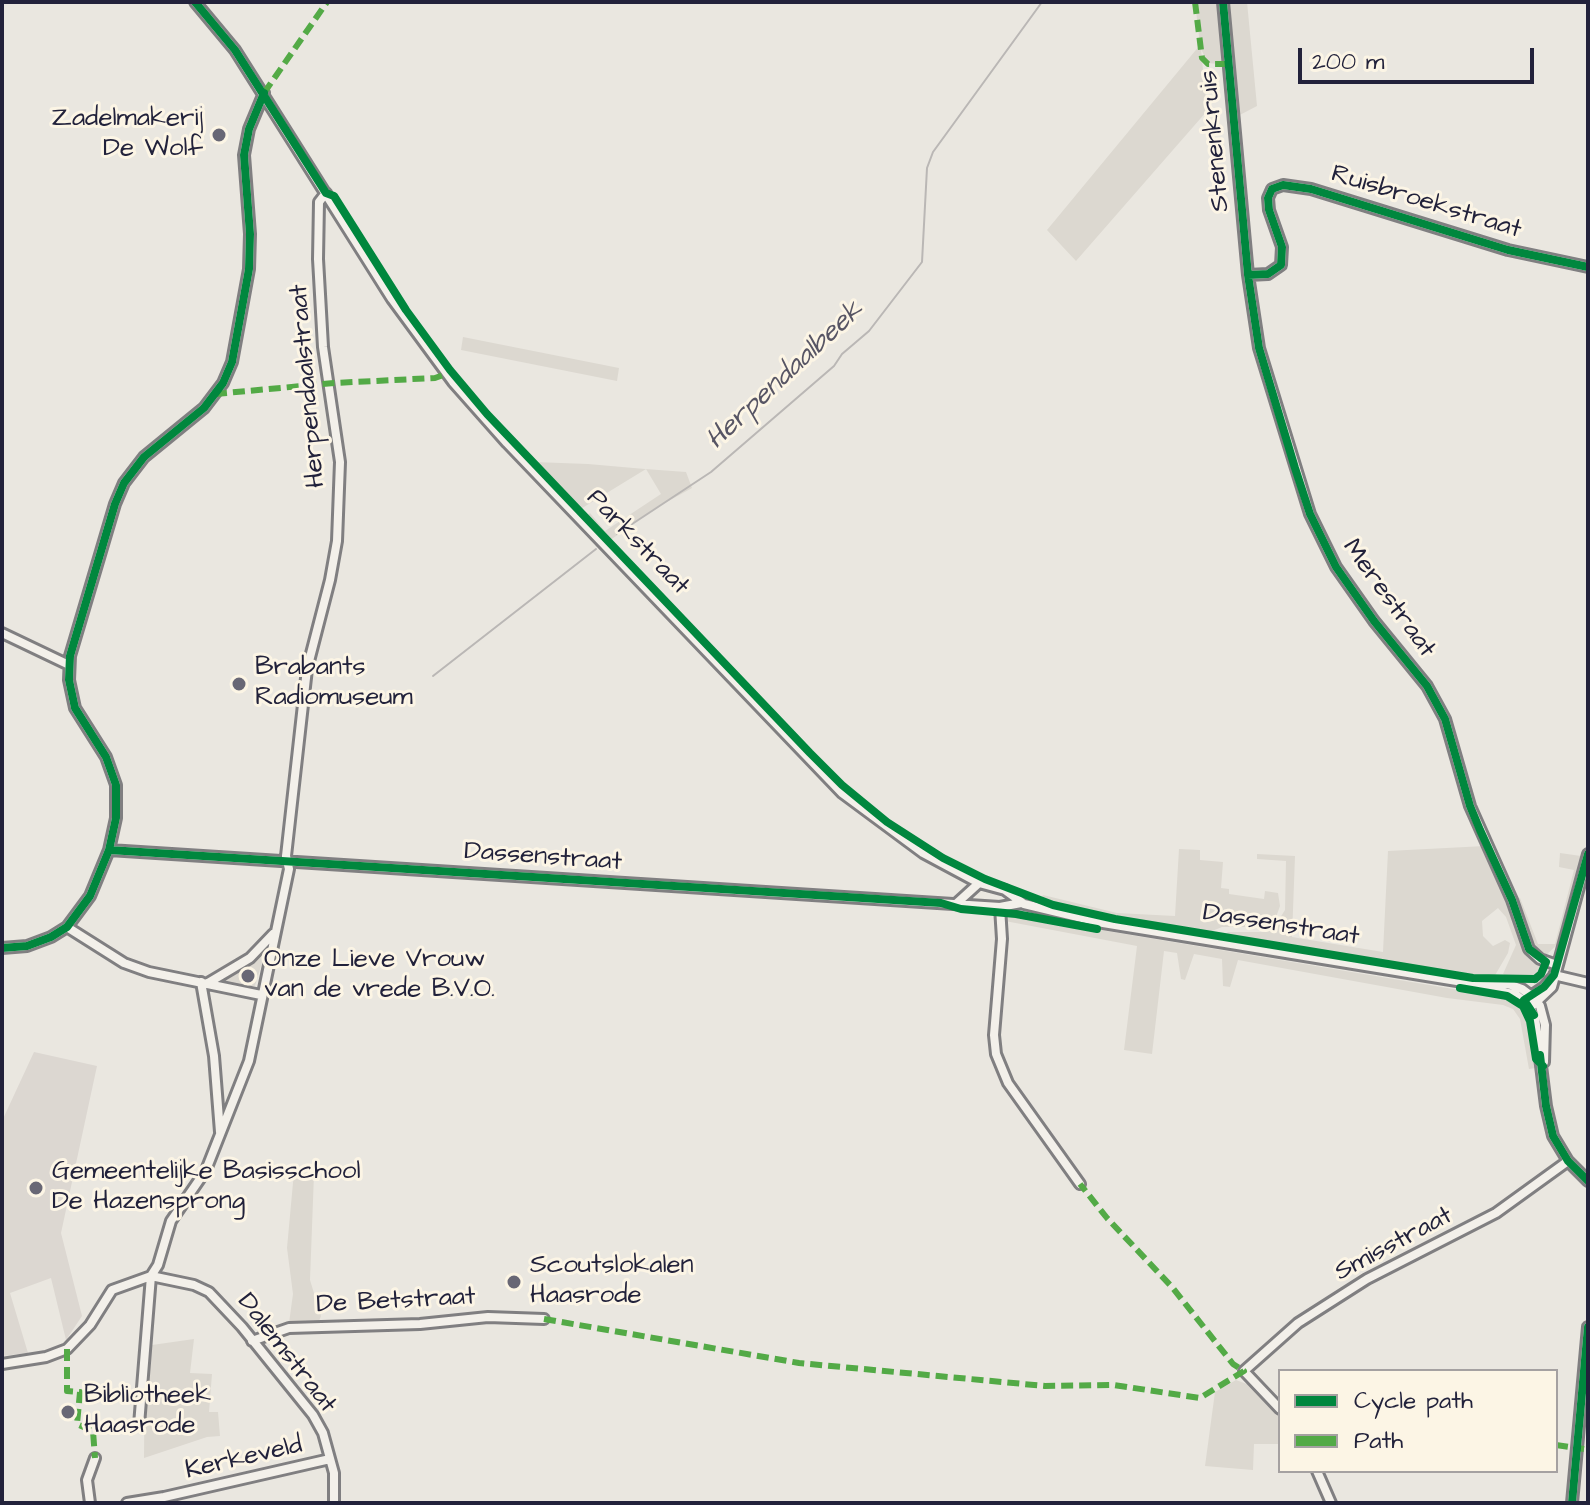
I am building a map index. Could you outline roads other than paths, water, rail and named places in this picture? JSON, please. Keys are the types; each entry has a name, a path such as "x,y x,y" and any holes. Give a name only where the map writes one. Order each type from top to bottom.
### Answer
{"street":[{"name":"Parkstraat","path":"195,2 235,50 264,93 413,330 498,434 831,782 899,837 963,875 973,888 1010,894"},
{"name":"Stenenkruis","path":"1223,2 1248,275"},
{"path":"2,948 27,946 67,927 90,896 109,850 117,810 115,779 106,757 75,708 69,665 91,580 124,483 144,457 204,408 223,383 232,362 249,269 250,234 244,155 249,129 264,93"},
{"name":"Ruisbroekstraat","path":"1248,275 1268,274 1281,265 1282,247 1268,198 1272,189 1283,185 1311,189 1508,250 1588,267"},
{"name":"Herpendaalstraat","path":"139,1425 151,1276 158,1265 171,1221 206,1170 249,1061 289,869 286,856 307,669 330,580 340,500 340,462 323,347 318,259 319,202 326,193"},
{"name":"Merestraat","path":"1248,275 1259,348 1299,479 1322,541 1355,595 1427,686 1445,719 1470,806 1512,900 1529,949 1556,970"},
{"path":"2,633 69,665"},
{"name":"Dassenstraat","path":"109,850 1002,907 1022,903"},
{"path":"1588,854 1556,970 1531,1001 1553,1136 1568,1161 1588,1181"},
{"path":"957,903 973,888"},
{"path":"973,888 974,904"},
{"path":"1010,894 1009,903 1002,907 994,1035 996,1054 1008,1083 1080,1184"},
{"name":"Dassenstraat","path":"1010,894 1022,903 1117,926 1469,983 1531,1001"},
{"path":"67,927 124,963 149,972 261,995"},
{"path":"204,983 250,958 275,932"},
{"path":"1556,970 1588,983"},
{"path":"204,983 221,1133"},
{"name":"Smisstraat","path":"1278,1407 1244,1371 1298,1323 1398,1262 1496,1213 1568,1161"},
{"path":"2,1364 46,1357 67,1349 90,1325 112,1290 151,1276"},
{"name":"Dalemstraat","path":"151,1276 194,1285 209,1292 313,1415 323,1433 334,1473 334,1503"},
{"name":"De Betstraat","path":"252,1341 289,1328 420,1324 488,1317 544,1319"},
{"path":"1572,1503 1588,1327"},
{"path":"90,1503 87,1480 95,1458"},
{"name":"Kerkeveld","path":"127,1503 169,1500 330,1459"},
{"path":"1318,1473 1331,1503"}],"waterway":[{"name":"Herpendaalbeek","path":"617,534 711,472 834,366 842,354 869,331 922,262 927,168 933,152 1042,2"},
{"name":"Herpendaalbeek","path":"433,676 596,549"}],"place":[{"name":"Zadelmakerij De Wolf","path":"219,135"},
{"name":"Brabants Radiomuseum","path":"239,684"},
{"name":"Onze Lieve Vrouw van de vrede B.V.O.","path":"248,976"},
{"name":"Gemeentelijke Basisschool De Hazensprong","path":"36,1188"},
{"name":"Scoutslokalen Haasrode","path":"514,1282"},
{"name":"Bibliotheek Haasrode","path":"68,1412"}]}
